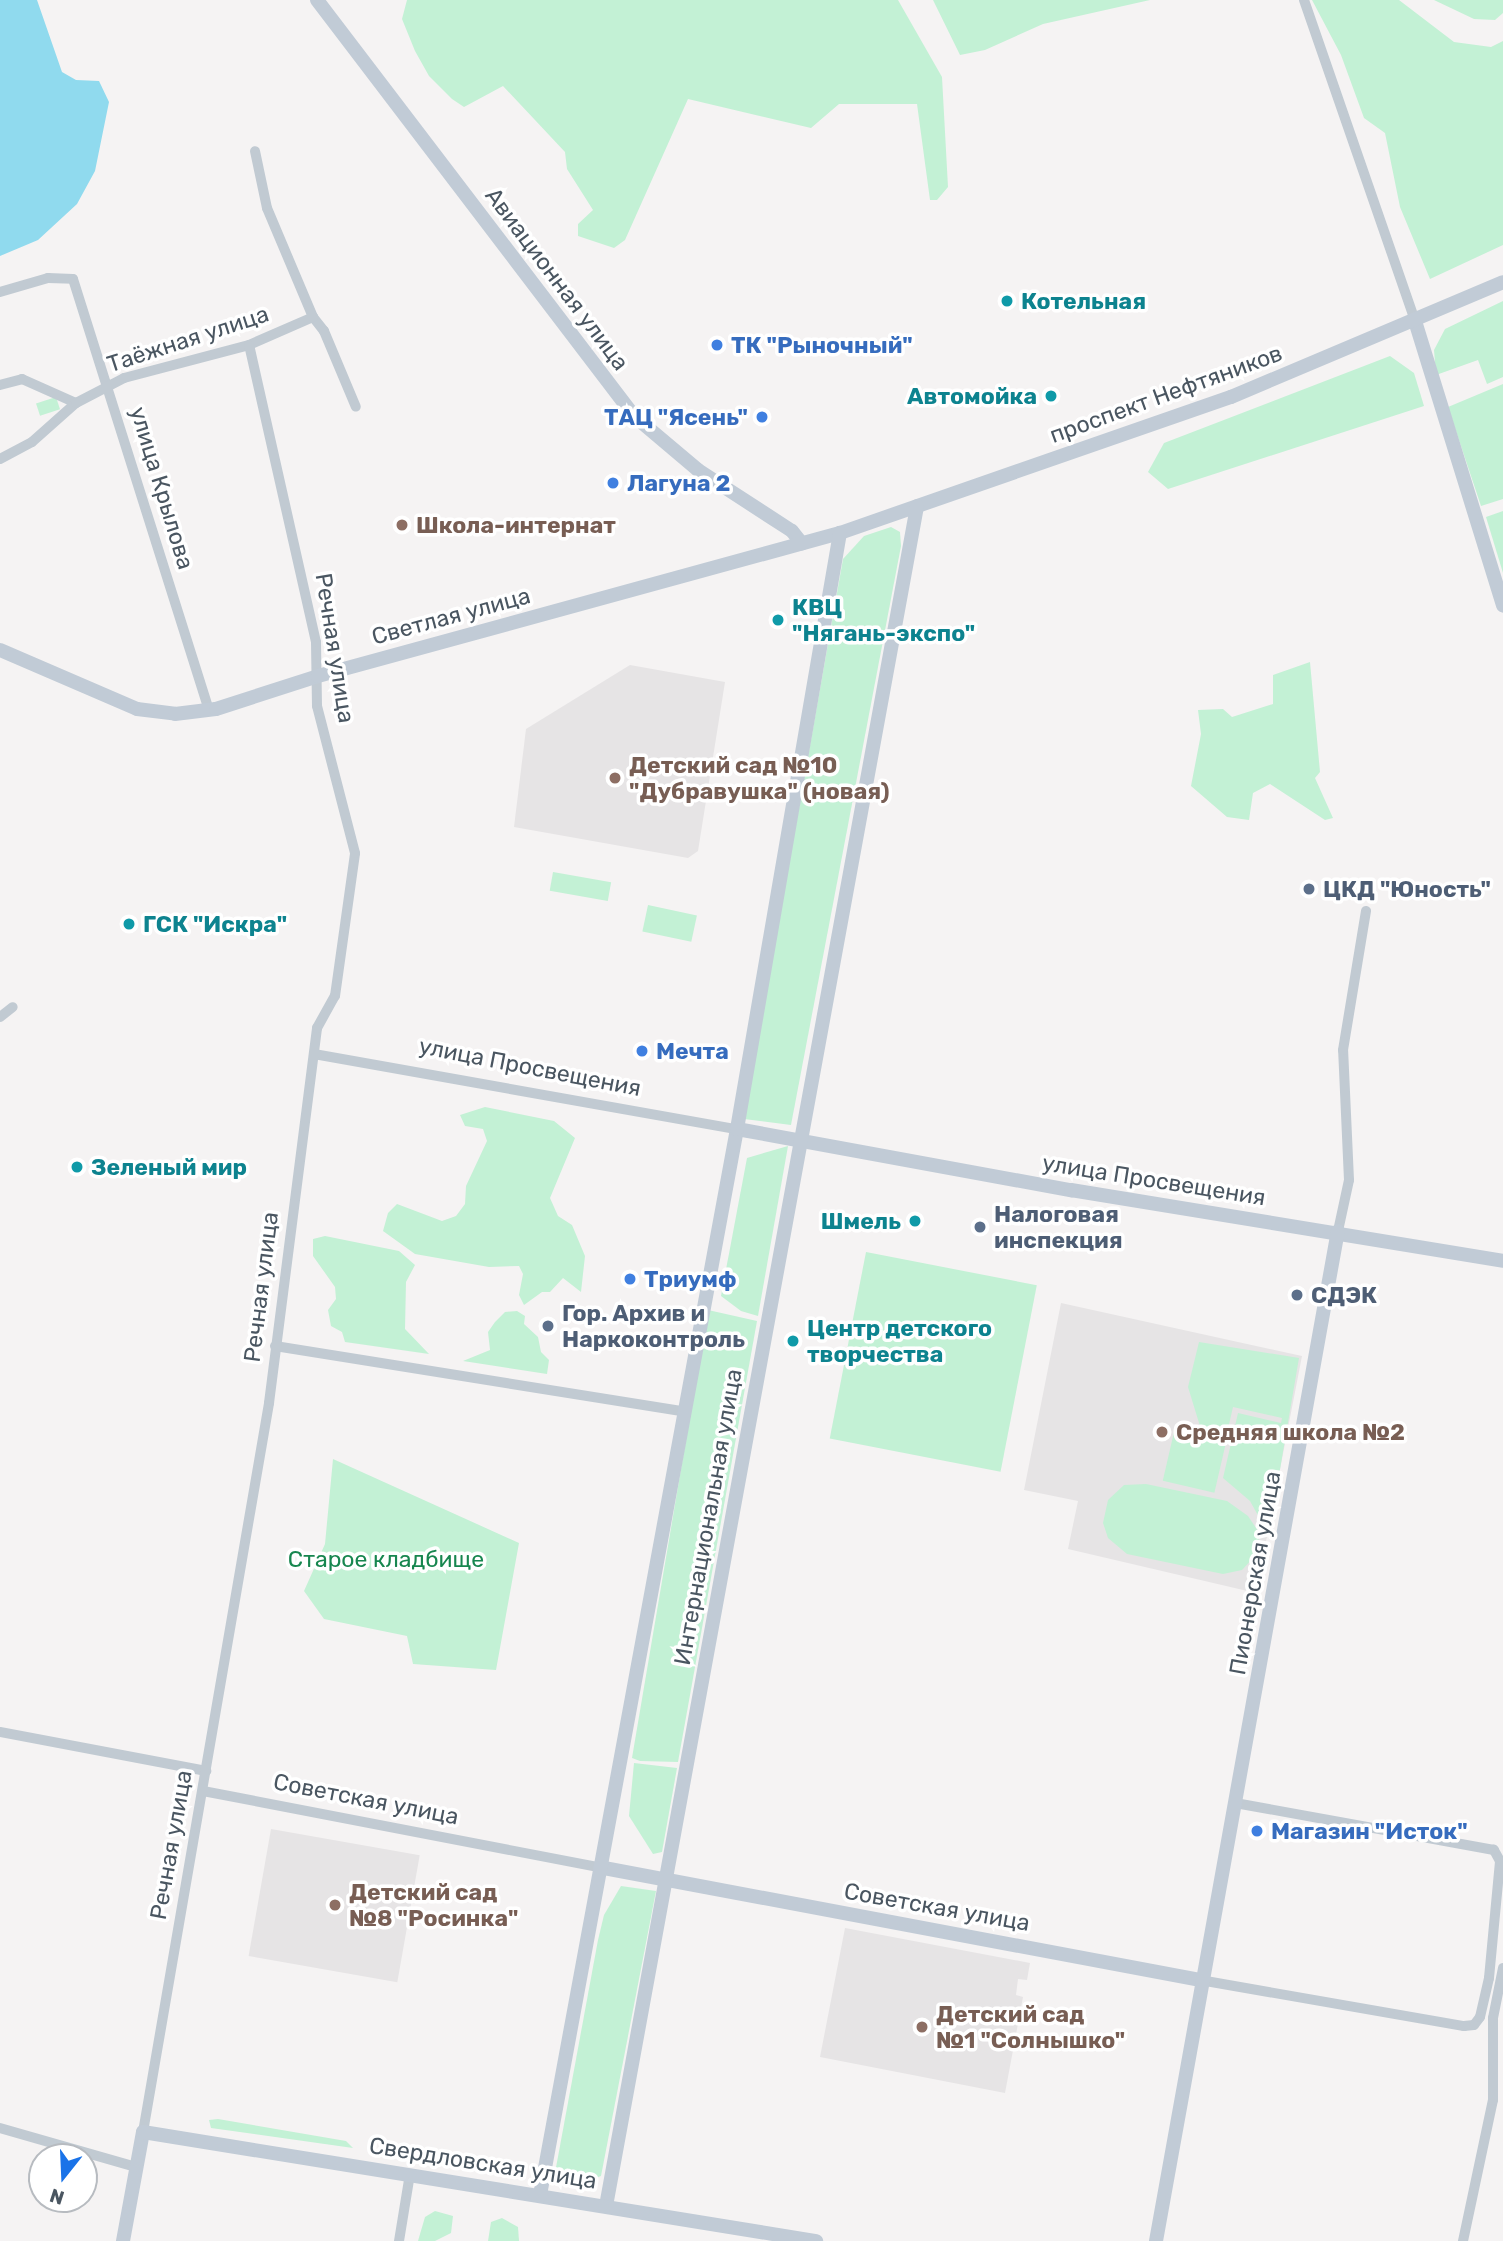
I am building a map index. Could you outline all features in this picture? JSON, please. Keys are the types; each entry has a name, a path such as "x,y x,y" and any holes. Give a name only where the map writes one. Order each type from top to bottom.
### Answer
{"street":[{"name":"Авиационная улица","path":"317,0 635,416 698,470 792,531 802,544"},
{"path":"1304,0 1415,321 1503,606"},
{"path":"254,151 267,208 313,317 324,331 356,407"},
{"name":"улица Крылова","path":"0,292 48,278 73,279 209,710"},
{"name":"проспект Нефтяников","path":"840,533 1137,432 1415,321 1503,282"},
{"name":"Таёжная улица","path":"0,459 32,442 76,403 108,386 249,345 313,317"},
{"name":"Речная улица","path":"123,2241 203,1791 275,1346 317,1028 335,996 355,853 317,706 316,642 249,345"},
{"path":"0,385 22,379 76,403"},
{"name":"Интернациональная улица","path":"606,2206 799,1139 917,506"},
{"name":"Светлая улица","path":"0,650 137,709 175,714 209,710 318,676 840,533"},
{"name":"Интернациональная улица","path":"540,2195 604,1868 737,1129 840,533"},
{"name":"Пионерская улица","path":"1156,2241 1200,1980 1349,1180 1343,1050 1366,911"},
{"path":"0,1017 13,1007"},
{"name":"улица Просвещения","path":"314,1054 1071,1190 1338,1231 1503,1261"},
{"path":"275,1346 686,1412"},
{"path":"0,1732 206,1771"},
{"name":"Советская улица","path":"203,1791 1200,1980"},
{"path":"1200,1980 1464,2026 1474,2025 1480,2017 1489,1978 1500,1861 1494,1850 1235,1803"},
{"path":"1463,2241 1475,2166 1493,2100 1493,2018 1503,1968"},
{"path":"1480,2017 1493,2018"},
{"path":"0,2128 136,2167"},
{"name":"Свердловская улица","path":"144,2132 816,2241"},
{"path":"399,2241 410,2174"}],"shaded area":[{"name":"Детский сад №10 \"Дубравушка\" (новая)","path":"630,665 725,682 698,851 688,858 514,827 526,729"},
{"name":"Средняя школа №2","path":"1061,1303 1302,1356 1256,1593 1068,1549 1078,1501 1024,1490"},
{"name":"Детский сад №8 \"Росинка\"","path":"271,1829 420,1855 397,1982 249,1956"},
{"name":"Детский сад №1 \"Солнышко\"","path":"845,1928 1030,1963 1027,1980 1018,1979 1016,1995 1023,1997 1005,2093 820,2057"}],"green space":[{"path":"407,0 898,0 942,77 948,187 937,200 930,200 917,104 839,104 811,128 688,99 625,240 614,248 578,236 578,224 593,210 567,169 565,152 503,86 464,107 452,99 429,76 415,51 402,19"},
{"path":"933,0 1150,0 1043,24 985,50 960,55"},
{"path":"1312,0 1399,0 1454,42 1491,47 1503,41 1503,245 1430,279 1400,207 1385,133 1364,118 1341,55"},
{"path":"1434,0 1503,0 1503,13 1495,20 1474,19"},
{"path":"1503,301 1503,377 1487,384 1478,360 1436,375 1434,350 1445,329"},
{"path":"1390,356 1414,373 1424,406 1168,489 1148,472 1164,443"},
{"path":"1503,384 1503,499 1481,506 1448,407"},
{"path":"56,397 60,409 40,416 36,403"},
{"path":"1503,511 1503,573 1486,517"},
{"path":"891,527 900,532 901,546 791,1125 744,1119 843,559 864,536"},
{"path":"1310,662 1320,772 1315,778 1333,818 1325,820 1270,784 1253,793 1249,820 1227,817 1191,786 1201,734 1198,710 1223,709 1232,717 1273,704 1273,675"},
{"path":"553,872 611,882 608,901 550,891"},
{"path":"648,905 697,915 691,942 642,931"},
{"path":"485,1107 554,1121 575,1138 550,1198 558,1216 572,1225 585,1256 581,1292 563,1278 550,1292 542,1292 524,1305 519,1295 523,1274 519,1266 489,1267 415,1254 383,1231 388,1213 397,1204 442,1221 456,1216 465,1204 466,1186 487,1141 483,1129 465,1126 460,1115"},
{"path":"788,1146 758,1316 741,1311 721,1296 747,1158"},
{"path":"325,1236 399,1251 415,1265 406,1282 405,1329 429,1354 345,1342 342,1332 331,1326 328,1310 336,1299 335,1287 313,1256 313,1239"},
{"path":"866,1252 1037,1285 1001,1472 830,1439"},
{"path":"708,1310 757,1321 678,1762 640,1761 632,1758"},
{"path":"517,1311 525,1316 524,1324 538,1337 541,1352 549,1360 547,1374 463,1361 490,1350 488,1332 505,1312"},
{"path":"1199,1342 1299,1358 1271,1522 1265,1528 1250,1501 1223,1478 1238,1413 1281,1423 1282,1418 1233,1407 1225,1442 1203,1436 1188,1387"},
{"path":"1174,1432 1226,1444 1214,1493 1163,1481"},
{"name":"Старое кладбище","path":"333,1459 519,1543 496,1670 413,1664 407,1636 324,1619 304,1591 325,1544"},
{"path":"1146,1484 1227,1501 1248,1516 1260,1534 1255,1556 1242,1570 1223,1574 1127,1554 1108,1538 1103,1523 1108,1500 1124,1485"},
{"path":"634,1763 677,1768 662,1852 653,1854 629,1816"},
{"path":"621,1886 656,1891 601,2176 588,2181 560,2180 555,2173 598,1940 604,1915"},
{"path":"218,2119 346,2141 353,2148 211,2128 209,2120"},
{"path":"435,2211 453,2216 451,2233 435,2241 418,2241 425,2217"},
{"path":"502,2218 518,2227 519,2241 488,2241 491,2222"}],"water":[{"path":"0,0 37,0 62,72 76,80 99,81 109,102 95,171 77,204 38,240 0,256"}],"place":[{"name":"Котельная","path":"1007,301"},
{"name":"ТК \"Рыночный\"","path":"717,345"},
{"name":"Автомойка","path":"1051,396"},
{"name":"ТАЦ \"Ясень\"","path":"762,417"},
{"name":"Лагуна 2","path":"613,483"},
{"name":"Школа-интернат","path":"402,525"},
{"name":"КВЦ \"Нягань-экспо\"","path":"778,620"},
{"name":"Детский сад №10 \"Дубравушка\" (новая)","path":"615,778"},
{"name":"ЦКД \"Юность\"","path":"1309,889"},
{"name":"ГСК \"Искра\"","path":"129,924"},
{"name":"Мечта","path":"642,1051"},
{"name":"Зеленый мир","path":"77,1167"},
{"name":"Шмель","path":"915,1221"},
{"name":"Налоговая инспекция","path":"980,1227"},
{"name":"Триумф","path":"630,1279"},
{"name":"СДЭК","path":"1297,1295"},
{"name":"Гор. Архив и Наркоконтроль","path":"548,1326"},
{"name":"Центр детского творчества","path":"793,1341"},
{"name":"Средняя школа №2","path":"1162,1432"},
{"name":"Магазин \"Исток\"","path":"1257,1831"},
{"name":"Детский сад №8 \"Росинка\"","path":"335,1905"},
{"name":"Детский сад №1 \"Солнышко\"","path":"922,2027"}]}
